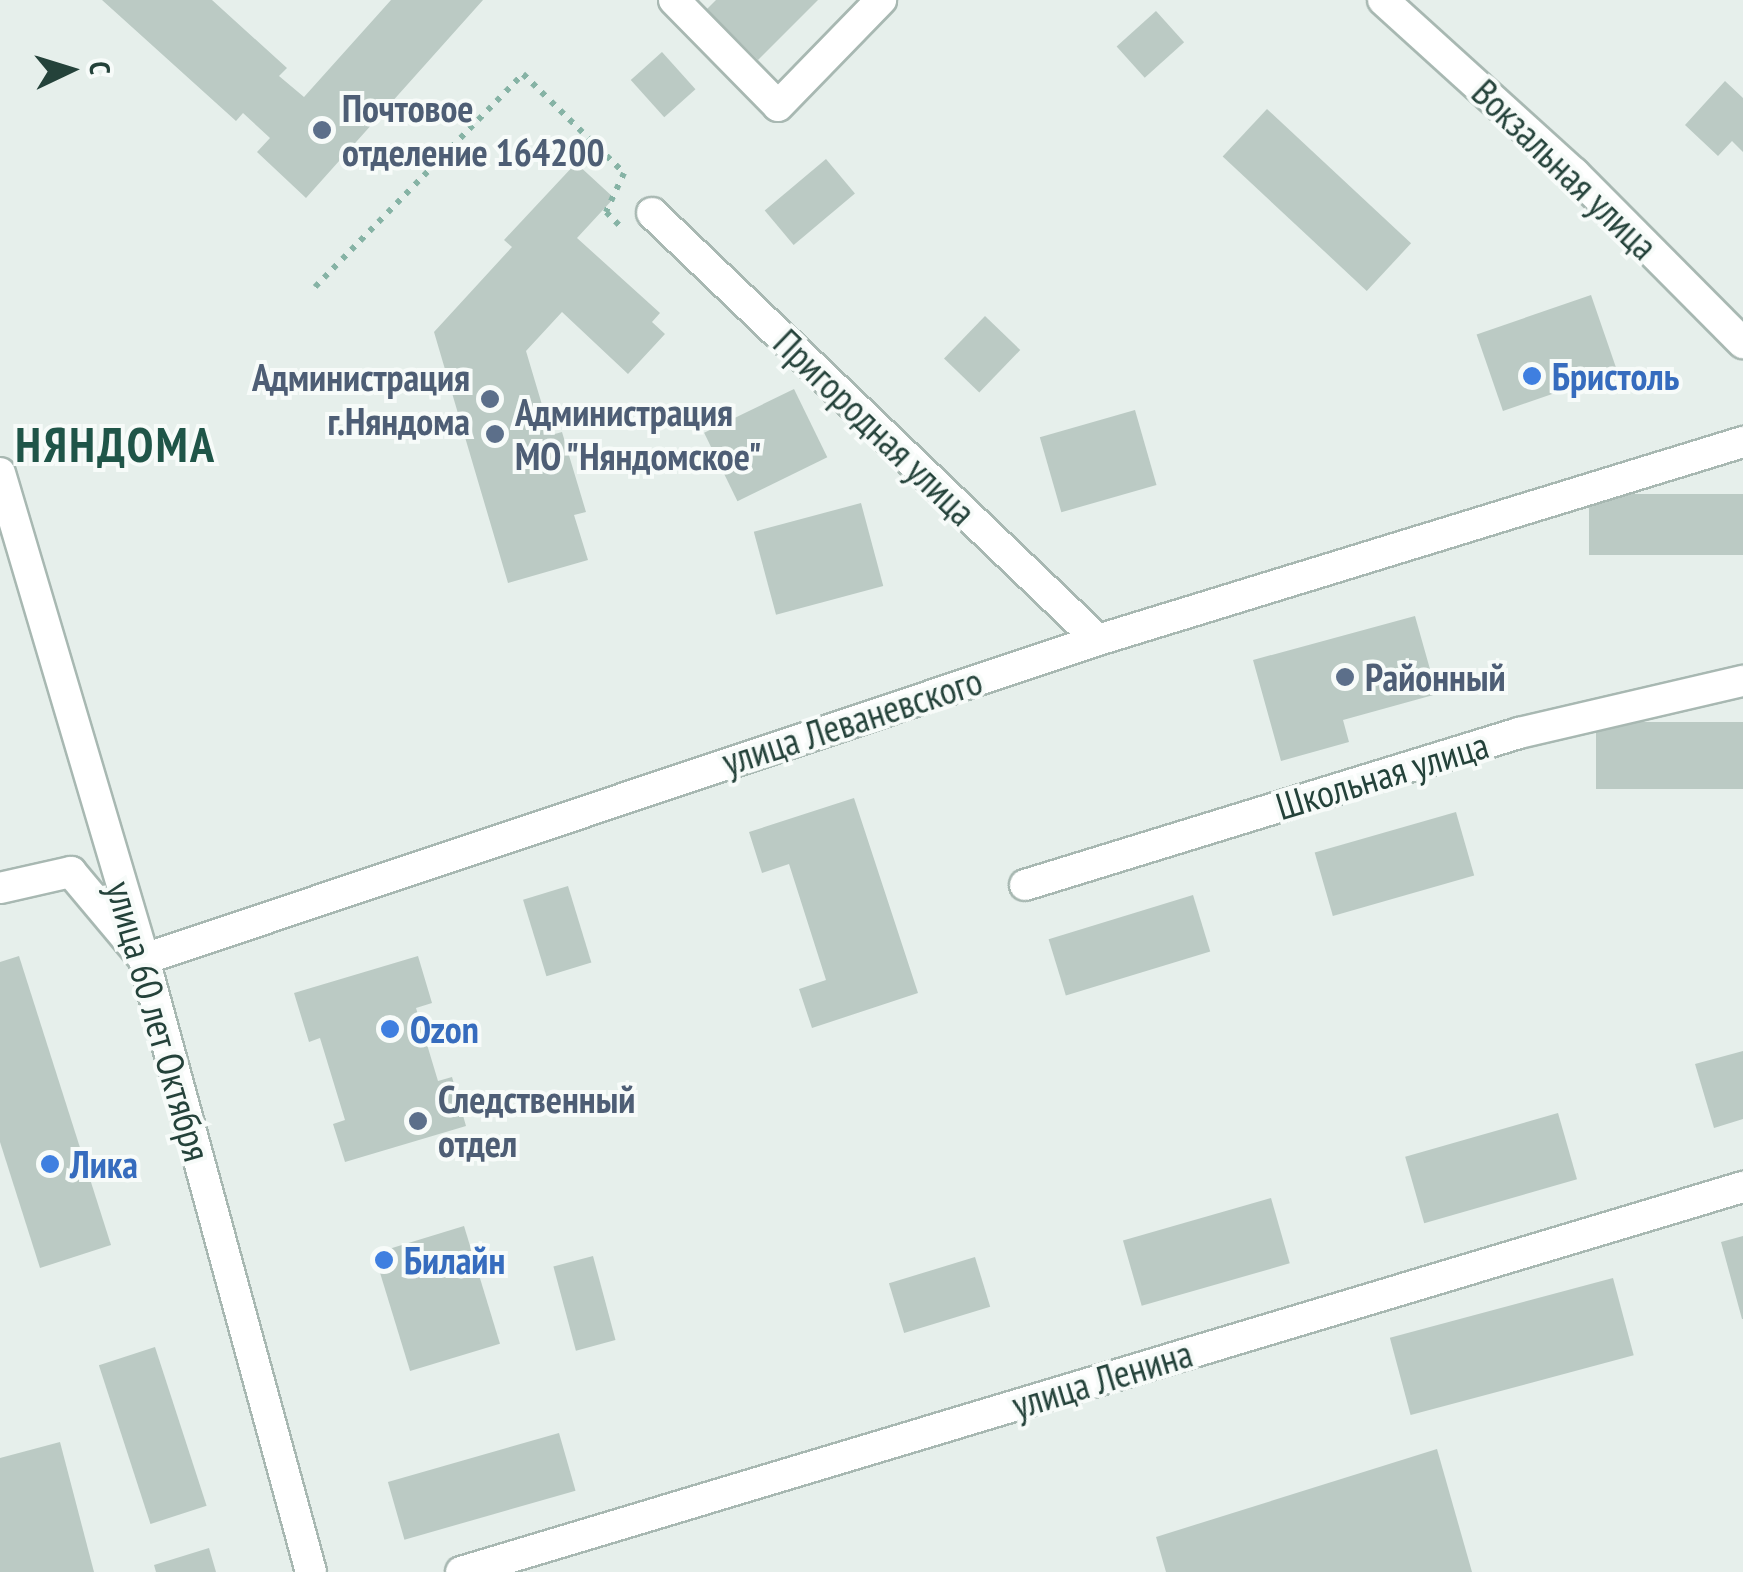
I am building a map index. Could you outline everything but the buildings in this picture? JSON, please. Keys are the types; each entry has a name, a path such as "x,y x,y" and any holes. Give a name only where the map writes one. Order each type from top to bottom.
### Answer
{"street":[{"path":"674,0 778,106 881,0"},
{"name":"Вокзальная улица","path":"1384,0 1574,173 1743,342"},
{"name":"Пригородная улица","path":"652,213 1098,640"},
{"name":"улица Леваневского","path":"144,960 1098,640 1743,442"},
{"name":"улица 60 лет Октября","path":"0,473 144,960 310,1572"},
{"name":"Школьная улица","path":"1025,885 1518,733 1743,681"},
{"path":"0,888 70,872 144,960"},
{"name":"улица Ленина","path":"461,1572 1743,1187"}],"path":[{"path":"314,288 523,74 624,173 606,212 630,237"}],"place":[{"name":"Почтовое отделение 164200","path":"322,130"},
{"name":"Бристоль","path":"1532,376"},
{"name":"Администрация г.Няндома","path":"490,399"},
{"name":"Администрация МО \"Няндомское\"","path":"495,434"},
{"name":"Районный","path":"1345,677"},
{"name":"Ozon","path":"390,1029"},
{"name":"Следственный отдел","path":"418,1121"},
{"name":"Лика","path":"50,1164"},
{"name":"Билайн","path":"384,1260"}],"district":[{"name":"НЯНДОМА","path":"116,445"}]}
